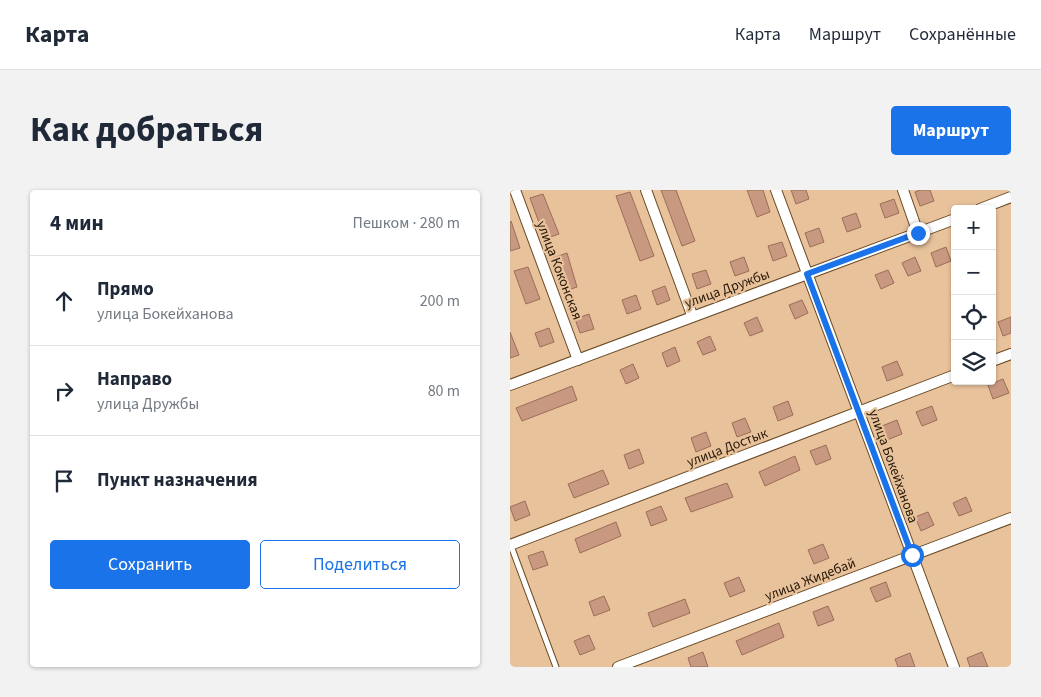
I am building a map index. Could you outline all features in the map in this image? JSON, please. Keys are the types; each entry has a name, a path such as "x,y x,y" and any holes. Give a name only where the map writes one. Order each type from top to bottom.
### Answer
{"street":[{"name":"улица Коконская","path":"515,190 578,360"},
{"path":"646,190 692,315"},
{"name":"улица Бокейханова","path":"776,190 954,667"},
{"path":"903,190 918,233"},
{"path":"990,205 1011,196"},
{"name":"улица Дружбы","path":"510,385 692,315 951,220"},
{"path":"996,360 1011,354"},
{"name":"улица Достык","path":"510,544 951,376"},
{"name":"улица Жидебай","path":"618,667 1011,518"}],"lane":[{"path":"510,544 556,667"}],"building":[{"path":"661,190 676,190 695,241 682,246"},
{"path":"747,190 763,190 770,212 757,217"},
{"path":"791,190 806,190 809,199 796,204"},
{"path":"930,190 934,201 920,206 915,192"},
{"path":"630,192 654,256 640,261 616,196"},
{"path":"543,194 559,234 545,239 530,198"},
{"path":"894,199 899,213 885,218 880,204"},
{"path":"856,213 861,227 847,232 842,218"},
{"path":"510,222 520,248 510,251"},
{"path":"819,228 824,242 810,247 805,233"},
{"path":"782,242 787,256 773,261 768,246"},
{"path":"946,247 951,261 936,267 931,253"},
{"path":"567,253 577,287 563,292 553,258"},
{"path":"744,257 749,271 735,276 730,262"},
{"path":"915,257 921,271 908,276 902,263"},
{"path":"528,267 540,299 526,304 514,271"},
{"path":"706,270 711,284 697,289 692,274"},
{"path":"888,270 894,283 881,289 875,275"},
{"path":"665,286 670,300 657,305 652,291"},
{"path":"636,295 641,309 627,314 622,300"},
{"path":"802,300 808,313 795,319 789,305"},
{"path":"589,314 594,329 580,333 575,319"},
{"path":"757,317 763,331 750,336 744,323"},
{"path":"1011,317 1011,333 1003,336 998,322"},
{"path":"549,328 554,342 540,347 535,333"},
{"path":"510,332 519,355 510,358"},
{"path":"710,336 716,350 703,355 697,342"},
{"path":"675,347 680,361 667,367 662,353"},
{"path":"897,361 903,375 887,381 882,367"},
{"path":"633,364 639,378 626,384 620,370"},
{"path":"1003,379 1009,393 993,399 988,385 996,385 996,382"},
{"path":"572,386 577,400 522,421 516,408"},
{"path":"788,401 793,415 778,421 773,407"},
{"path":"932,406 937,420 922,426 916,412"},
{"path":"745,418 751,432 737,437 732,423"},
{"path":"897,420 902,434 887,440 882,426"},
{"path":"706,432 711,446 696,452 691,438"},
{"path":"826,445 831,459 816,465 810,451"},
{"path":"639,449 644,463 629,469 624,455"},
{"path":"795,456 800,470 765,486 759,472"},
{"path":"603,470 609,484 574,498 568,484"},
{"path":"727,483 733,497 691,512 685,498"},
{"path":"966,497 972,511 959,516 953,503"},
{"path":"525,501 530,515 515,521 510,507"},
{"path":"661,506 667,520 651,526 646,512"},
{"path":"928,512 934,525 921,531 915,517"},
{"path":"616,522 621,536 580,553 575,539"},
{"path":"823,544 829,558 814,564 808,550"},
{"path":"543,551 548,565 533,570 528,556"},
{"path":"739,577 745,591 730,597 724,583"},
{"path":"886,582 891,596 876,602 870,588"},
{"path":"604,596 610,610 594,616 589,602"},
{"path":"685,599 690,613 653,627 648,613"},
{"path":"828,606 834,620 818,626 813,612"},
{"path":"779,623 784,637 742,655 736,641"},
{"path":"589,635 595,649 580,655 574,641"},
{"path":"703,652 708,667 691,667 688,658"},
{"path":"982,652 988,667 970,667 967,658"},
{"path":"910,653 915,667 898,667 895,659"}],"route":[{"path":"912,555 807,274 918,233"}]}
